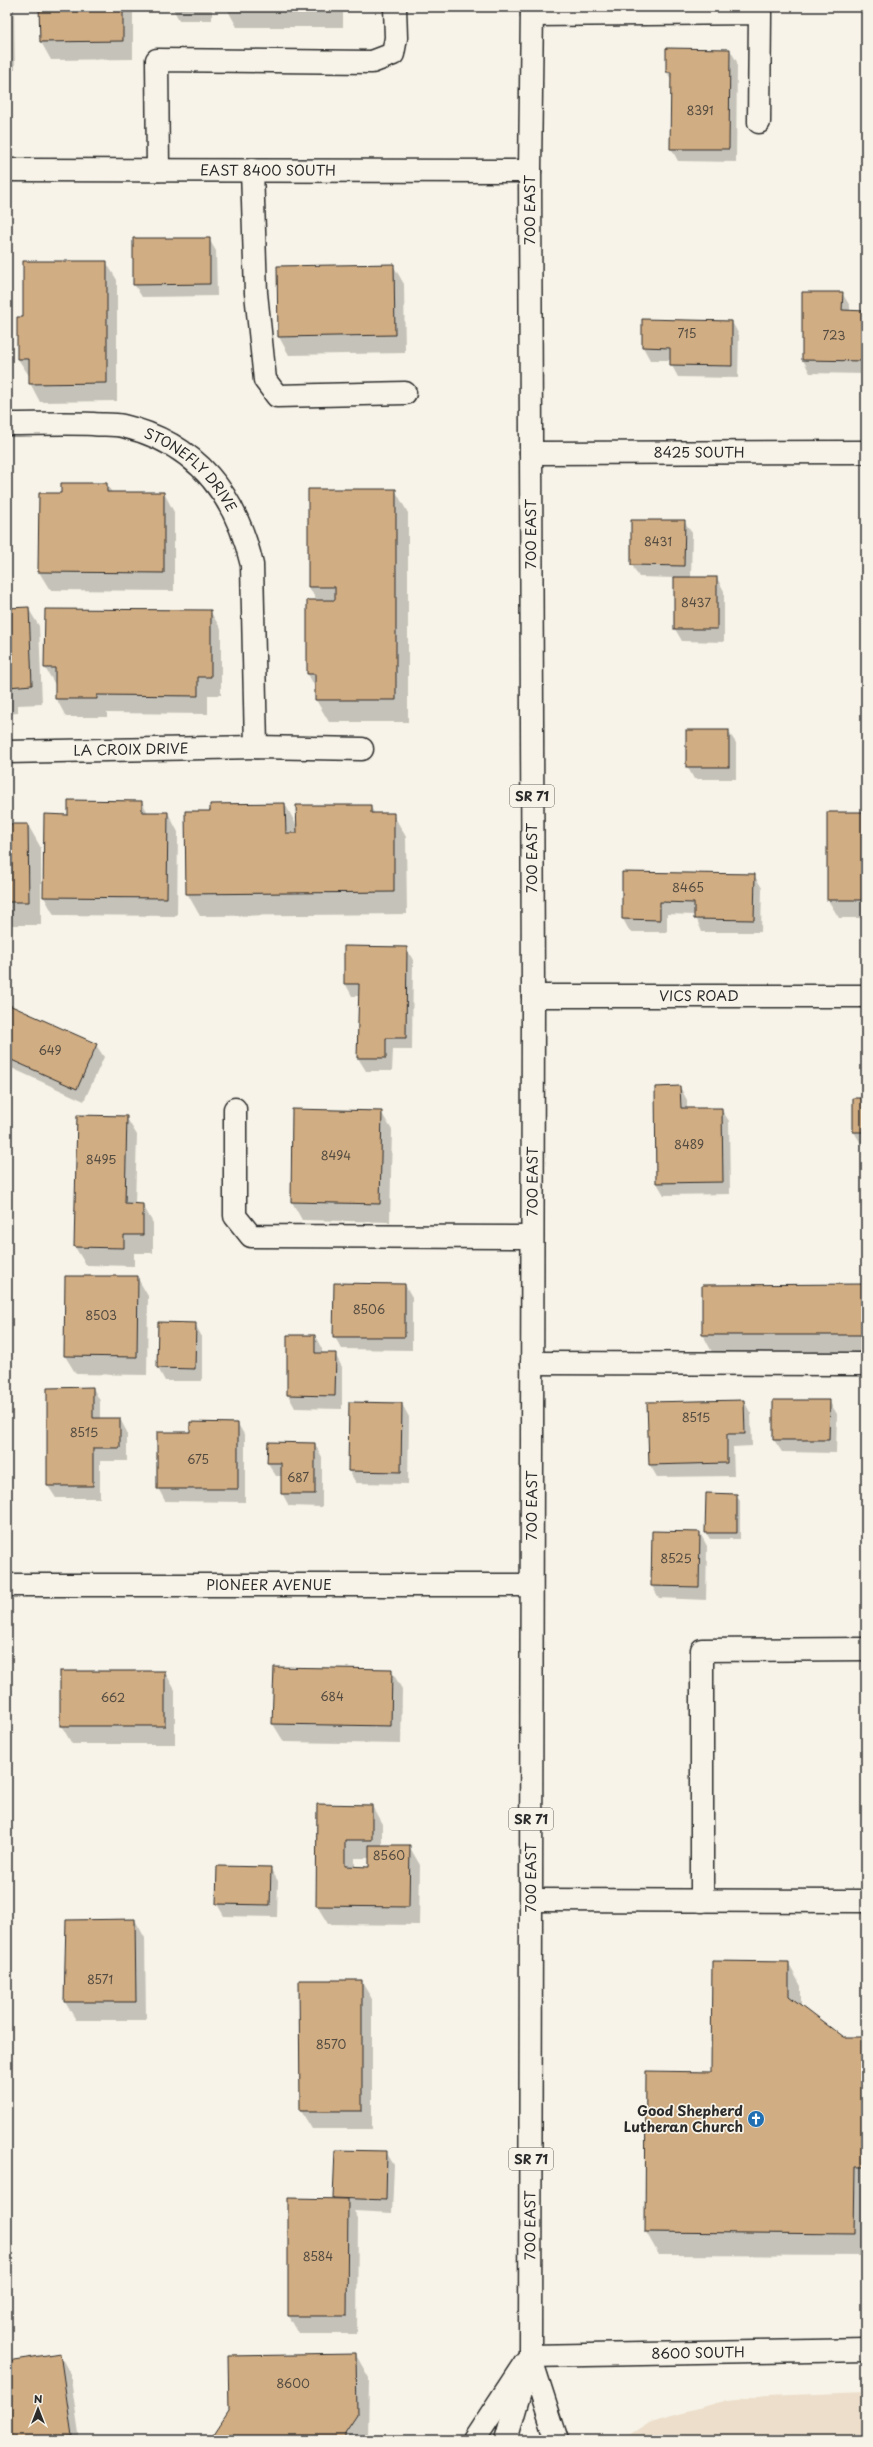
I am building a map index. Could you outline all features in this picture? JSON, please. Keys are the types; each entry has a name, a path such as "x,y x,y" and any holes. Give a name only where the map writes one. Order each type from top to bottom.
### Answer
{"main road":[{"path":"158,170 156,60 372,62 393,54 396,38 396,7"},
{"path":"532,11 760,13 759,122"},
{"name":"700 EAST","path":"506,2440 530,2356 533,996 530,171 532,11"},
{"name":"EAST 8400 SOUTH","path":"7,170 530,171"},
{"path":"252,170 256,293 265,380 276,396 405,393"},
{"name":"STONEFLY DRIVE","path":"7,424 122,425 155,436 189,456 212,477 232,505 245,536 252,565 256,748"},
{"name":"8425 SOUTH","path":"531,454 866,452"},
{"path":"256,748 362,749"},
{"name":"LA CROIX DRIVE","path":"7,752 256,748"},
{"name":"VICS ROAD","path":"533,996 866,996"},
{"path":"235,1109 235,1216 251,1236 532,1237"},
{"path":"532,1363 866,1364"},
{"name":"PIONEER AVENUE","path":"7,1585 531,1585"},
{"path":"702,1901 702,1650 866,1649"},
{"path":"532,1900 866,1901"},
{"name":"8600 SOUTH","path":"530,2356 866,2350"},
{"path":"474,2440 530,2356"},
{"name":"700 EAST","path":"530,2356 557,2440"}],"shaded area":[{"path":"866,2392 866,2440 621,2440 651,2421 728,2400 767,2396"}],"building":[{"path":"39,7 123,7 123,41 40,42"},
{"path":"171,7 206,7 171,8"},
{"path":"225,7 333,7 333,9 225,9"},
{"path":"666,48 730,49 729,149 670,149 671,72 666,72"},
{"path":"133,238 210,238 210,284 133,285"},
{"path":"23,261 107,261 107,383 29,384 29,359 17,359 17,317 23,317"},
{"path":"394,264 395,335 278,337 277,266"},
{"path":"802,292 843,292 842,310 866,311 866,361 802,360"},
{"path":"642,319 732,321 732,366 670,365 670,348 642,347"},
{"path":"61,483 107,483 107,492 164,492 164,573 38,572 39,493 61,493"},
{"path":"308,489 396,489 396,700 315,700 315,674 307,674 307,600 335,600 335,587 308,587"},
{"path":"631,520 685,520 684,566 631,565"},
{"path":"674,577 717,577 717,629 674,629"},
{"path":"29,607 32,685 8,687 7,695 7,608"},
{"path":"45,609 211,610 211,677 198,677 198,696 97,695 97,699 55,699 55,668 44,668"},
{"path":"686,730 729,730 729,767 686,767"},
{"path":"68,800 142,801 142,812 168,812 167,898 43,897 44,814 68,815"},
{"path":"285,803 286,833 297,833 296,805 371,805 371,813 394,813 394,892 186,894 185,811 210,811 210,804"},
{"path":"827,812 866,812 866,900 827,900"},
{"path":"7,824 28,824 29,902 7,902"},
{"path":"622,872 755,874 754,920 694,919 694,903 660,902 660,920 622,919"},
{"path":"344,946 407,947 406,1038 386,1038 386,1058 357,1058 359,984 344,984"},
{"path":"7,1004 97,1044 77,1089 7,1058"},
{"path":"680,1086 681,1108 722,1108 723,1182 656,1183 655,1087"},
{"path":"853,1098 866,1098 866,1132 853,1132"},
{"path":"292,1109 382,1111 380,1204 291,1202"},
{"path":"77,1115 127,1116 125,1203 143,1204 143,1235 124,1235 124,1248 74,1247"},
{"path":"65,1276 138,1276 137,1357 64,1356"},
{"path":"334,1283 405,1284 405,1337 333,1337"},
{"path":"866,1284 866,1335 702,1335 702,1285"},
{"path":"158,1322 196,1323 195,1369 157,1368"},
{"path":"287,1335 315,1335 315,1353 336,1353 335,1396 287,1395"},
{"path":"93,1387 93,1418 120,1418 120,1448 93,1448 93,1486 47,1486 47,1388"},
{"path":"744,1400 745,1434 727,1434 727,1463 649,1465 647,1402"},
{"path":"773,1400 830,1400 829,1440 773,1440"},
{"path":"349,1402 402,1403 401,1472 348,1471"},
{"path":"190,1422 238,1423 238,1489 157,1489 157,1432 190,1432"},
{"path":"268,1442 315,1443 315,1494 281,1494 281,1463 267,1463"},
{"path":"706,1493 737,1494 737,1533 705,1533"},
{"path":"652,1531 700,1532 699,1587 651,1586"},
{"path":"274,1667 392,1669 391,1726 272,1724"},
{"path":"60,1671 165,1671 165,1726 60,1726"},
{"path":"317,1804 372,1805 372,1840 345,1840 345,1866 369,1867 369,1845 410,1845 409,1907 316,1906"},
{"path":"217,1866 271,1867 270,1905 216,1904"},
{"path":"135,1919 136,2002 64,2002 66,1920"},
{"name":"Good Shepherd Lutheran Church","path":"712,1961 789,1962 789,1996 843,2037 866,2037 866,2167 855,2167 854,2234 645,2232 646,2071 711,2072"},
{"path":"299,1980 362,1980 362,2111 300,2111"},
{"path":"335,2150 387,2151 386,2200 333,2198"},
{"path":"288,2198 348,2199 347,2316 288,2316"},
{"path":"60,2353 72,2436 43,2440 7,2440 7,2361"},
{"path":"356,2354 357,2415 345,2433 345,2440 210,2440 229,2411 228,2356"}],"place":[{"name":"Good Shepherd Lutheran Church","path":"756,2119"}]}
